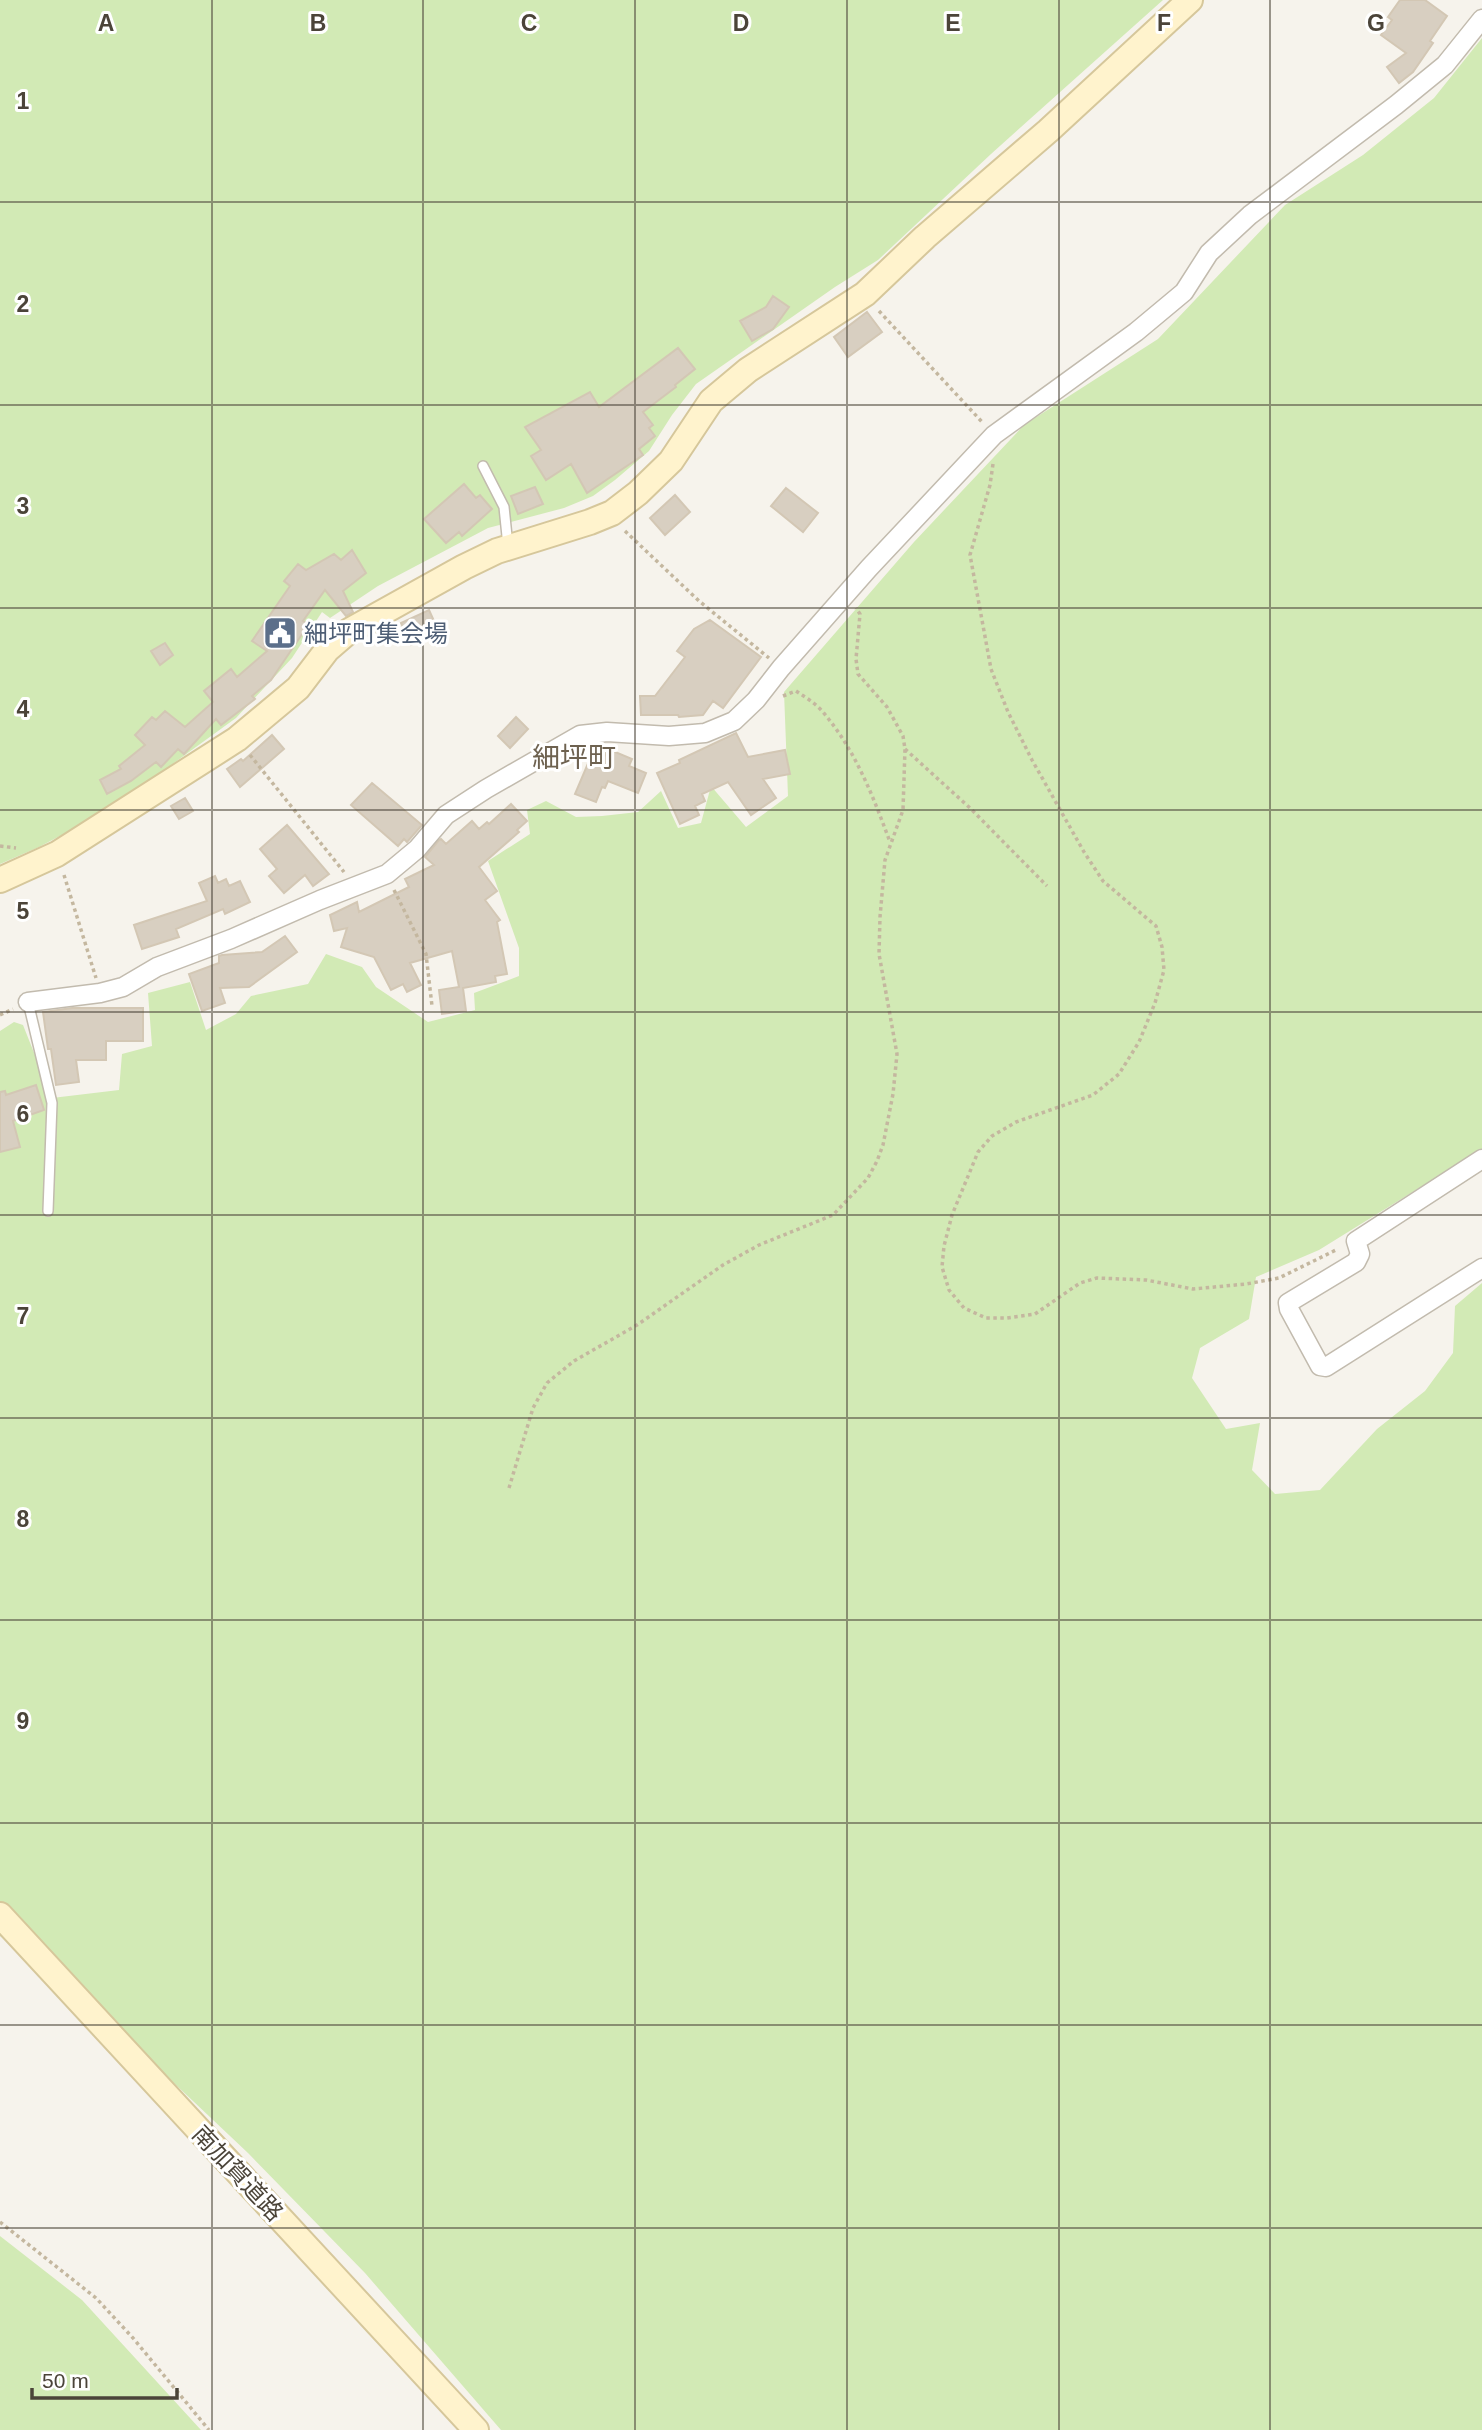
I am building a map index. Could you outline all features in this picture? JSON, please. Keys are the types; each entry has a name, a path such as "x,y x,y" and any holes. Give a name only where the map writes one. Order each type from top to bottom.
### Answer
{"street":[{"path":"0,880 14,876 57,854 237,738 298,688 327,650 349,631 464,567 508,547 612,513 671,461 711,401 720,393 748,370 864,294 925,237 1048,131 1190,0"},
{"path":"28,1002 100,993 123,987 157,967 387,874 416,849 446,815 580,735 607,732 669,736 705,733 734,720 990,440 1136,332 1184,292 1209,253 1250,215 1445,65 1482,19"},
{"path":"1482,1159 1356,1241 1360,1254 1356,1262 1288,1303 1298,1328 1320,1366 1326,1367 1482,1268"},
{"name":"南加賀道路","path":"0,1915 477,2430"}],"lane":[{"path":"482,466 504,507 508,547"},
{"path":"28,1002 52,1103 48,1211"}],"path":[{"path":"864,294 990,440 993,462 990,485 970,555 992,669 1008,712 1032,760 1084,852 1103,881 1156,926 1162,947 1164,970 1155,1003 1139,1042 1119,1074 1093,1095 1016,1122 992,1136 978,1153 952,1215 944,1246 942,1267 949,1290 964,1308 986,1318 1007,1318 1035,1314 1080,1283 1097,1278 1146,1280 1193,1289 1247,1284 1279,1278 1356,1241"},
{"path":"612,513 623,529 699,601 781,668"},
{"path":"509,1488 533,1408 553,1377 574,1361 637,1325 723,1265 760,1245 833,1215 854,1196 868,1178 883,1145 894,1094 897,1055 894,1024 879,954 885,860 902,810 905,749 903,736 887,706 858,674 856,659 860,614 845,596"},
{"path":"762,691 778,698 796,691 821,709 849,748 860,769 891,844"},
{"path":"237,738 356,888"},
{"path":"905,749 970,808 1046,886"},
{"path":"57,854 100,993"},
{"path":"387,874 426,954 432,1006"},
{"path":"0,2222 96,2298 209,2430"}],"green space":[{"path":"0,0 1163,0 991,154 878,260 696,384 649,451 615,480 593,496 564,508 488,528 378,586 330,618 322,612 292,658 236,718 109,810 0,864"},
{"path":"1482,38 1482,1149 1319,1250 1256,1277 1249,1319 1200,1348 1192,1378 1226,1429 1260,1423 1252,1470 1275,1494 1320,1490 1377,1429 1425,1391 1453,1353 1455,1306 1482,1283 1482,2430 501,2430 365,2273 248,2153 102,2015 0,1936 0,1031 14,1022 23,1025 52,1098 119,1090 122,1054 152,1046 148,993 190,982 206,1030 236,1014 251,996 308,984 326,954 362,967 376,987 428,1022 475,1010 474,993 519,976 519,948 488,861 530,834 527,810 546,801 576,817 638,812 661,791 678,828 701,823 711,786 746,827 788,796 784,692 914,542 1024,425 1158,339 1285,205 1363,155 1434,98"},
{"path":"0,2236 82,2300 201,2430 0,2430"}],"building":[{"path":"1400,0 1425,0 1447,16 1413,72 1399,83 1387,67 1406,53 1381,35 1392,20 1388,17"},
{"path":"773,296 789,307 773,329 752,341 740,321 766,307"},
{"path":"867,312 882,332 848,357 834,337"},
{"path":"678,348 695,369 643,412 653,425 649,428 655,436 639,449 643,455 587,493 571,464 546,480 531,456 541,450 525,427 590,392 599,407"},
{"path":"464,484 476,498 480,495 492,509 462,536 459,532 446,543 424,519"},
{"path":"535,487 543,504 518,514 511,496"},
{"path":"786,488 818,513 803,532 771,506"},
{"path":"675,495 690,512 665,535 650,518"},
{"path":"352,550 366,573 343,591 353,612 346,616 325,590 303,621 309,624 271,680 252,696 255,699 221,725 216,719 184,754 178,749 161,767 156,762 131,781 107,794 100,780 121,769 119,766 145,745 135,735 152,717 156,720 165,711 185,727 213,702 204,691 231,669 237,677 267,651 252,641 290,586 284,581 298,564 306,570 334,554 341,560"},
{"path":"429,610 439,632 411,645 401,623"},
{"path":"710,620 761,657 723,708 713,701 703,715 641,715 640,696 655,696 685,657 677,651 694,629"},
{"path":"165,643 173,655 160,665 151,651"},
{"path":"516,717 528,729 510,748 498,736"},
{"path":"736,733 748,757 785,750 790,774 763,779 776,798 751,815 728,782 702,794 705,801 695,806 699,815 680,824 657,773"},
{"path":"272,735 284,749 240,787 227,769 241,759 243,761"},
{"path":"608,749 632,759 629,766 646,773 638,793 608,781 605,788 602,787 596,802 575,794 592,754 603,759"},
{"path":"372,783 422,825 407,842 404,839 398,846 351,805"},
{"path":"185,798 193,811 179,819 171,806"},
{"path":"511,804 527,821 517,830 519,832 479,867 497,891 485,900 500,920 497,922 507,974 495,976 496,982 463,988 466,1011 442,1014 439,990 459,987 452,951 410,963 421,985 407,992 403,984 391,990 374,957 341,947 347,928 334,931 330,915 357,902 359,912 409,887 405,879 434,865 425,857 439,840 446,844 472,821 479,829 487,822 489,824"},
{"path":"287,825 329,874 313,886 305,875 284,893 269,876 277,869 260,849"},
{"path":"215,876 218,883 226,879 229,886 240,881 250,902 225,914 223,909 176,929 179,937 142,949 134,925 207,901 199,883"},
{"path":"285,936 297,952 249,987 220,988 225,1003 202,1011 189,974 219,963 219,956 222,955 262,952"},
{"path":"72,1008 143,1008 143,1041 106,1041 106,1060 76,1060 79,1082 56,1085 43,1012"},
{"path":"36,1085 44,1110 13,1121 20,1147 0,1152 0,1092 5,1091 6,1095"}],"place":[{"name":"細坪町集会場","path":"280,633"}],"district":[{"name":"細坪町","path":"574,757"}]}
